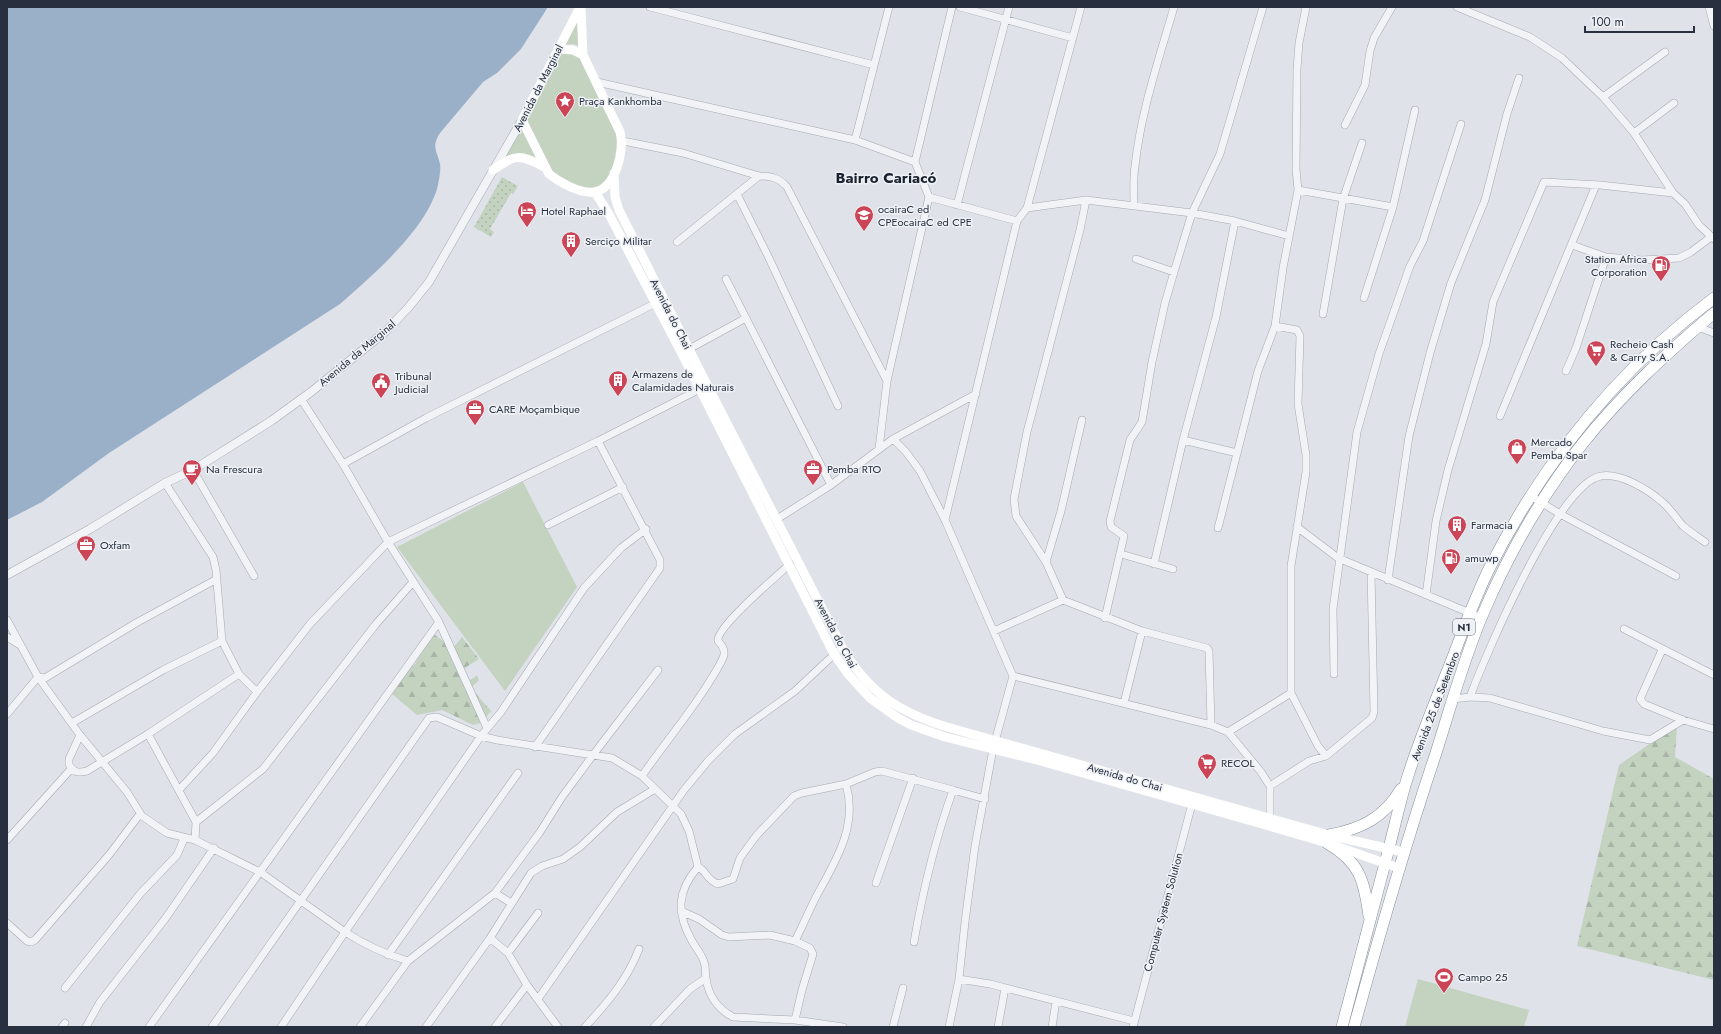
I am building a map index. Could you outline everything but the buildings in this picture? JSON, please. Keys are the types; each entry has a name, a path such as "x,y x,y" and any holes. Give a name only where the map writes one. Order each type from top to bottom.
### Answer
{"highway":[{"name":"Avenida 25 de Setembro","path":"1342,1027 1407,779 1470,613 1490,569 1531,496 1551,464 1604,398 1669,335 1698,309 1714,298"},
{"name":"Avenida 25 de Setembro","path":"1354,1027 1403,852 1453,699 1482,618 1520,539 1557,478 1594,429 1673,348 1714,313"},
{"path":"1369,920 1367,904 1357,869 1328,839 1360,827 1371,821 1389,805 1407,779"}],"main road":[{"name":"Avenida da Marginal","path":"522,120 581,7"},
{"path":"581,7 583,55 597,82 623,141"},
{"path":"558,49 573,50 583,55"},
{"path":"522,120 544,167 555,179 582,190 594,192"},
{"name":"Avenida do Chai","path":"623,141 621,154 614,173 605,186 594,192 610,216 656,303 790,564 834,654 848,674 866,694 898,718 911,725 945,737 994,745"},
{"path":"493,170 504,162 518,157 529,159 544,167"},
{"name":"Avenida do Chai","path":"614,173 615,196 619,210 842,647 854,669 864,679 901,709 931,722 994,745 1328,839 1403,852"},
{"name":"Avenida do Chai","path":"1193,800 1270,817 1328,839 1384,864 1399,868"}],"street":[{"path":"650,7 874,65"},
{"path":"855,140 889,7"},
{"path":"879,450 887,381 929,197 915,162 952,7"},
{"path":"960,7 1073,38"},
{"path":"957,205 1009,7"},
{"path":"945,520 1017,221 1027,208 1081,7"},
{"path":"1134,206 1134,166 1140,136 1151,84 1174,7"},
{"path":"1106,618 1124,536 1111,526 1110,521 1130,440 1142,422 1165,303 1192,213 1220,154 1263,7"},
{"path":"1218,528 1258,371 1275,326 1282,268 1298,190 1296,169 1297,69 1299,43 1306,7"},
{"path":"1345,125 1365,85 1374,38 1392,7"},
{"path":"1457,7 1530,37 1562,58 1603,97 1634,133 1673,193 1685,204 1699,226 1713,238 1679,258 1631,260 1606,257 1572,245"},
{"path":"1709,7 1714,26"},
{"path":"1603,97 1665,52"},
{"path":"1388,580 1409,436 1430,353 1451,282 1485,200 1507,114 1519,78"},
{"path":"597,82 855,140 915,162"},
{"path":"1634,133 1674,104"},
{"path":"1364,298 1393,207 1415,110"},
{"name":"Avenida da Marginal","path":"7,575 62,545 165,483 193,470 271,421 385,332 408,308 429,282 522,120"},
{"path":"1334,674 1333,609 1338,558 1357,432 1380,354 1410,266 1423,241 1461,124"},
{"path":"623,141 682,153 759,176 782,180 788,187 887,381"},
{"path":"1323,314 1343,199 1362,143"},
{"path":"677,242 759,176"},
{"path":"1426,595 1436,521 1448,470 1486,344 1493,302 1544,182 1596,185 1673,193"},
{"path":"1500,416 1596,185"},
{"path":"1298,190 1393,207"},
{"path":"736,194 768,256 838,406"},
{"path":"929,197 1017,221"},
{"path":"1027,208 1086,200 1147,209 1192,213 1235,221 1289,236"},
{"path":"1086,200 1080,230 1027,432 1014,499 1016,516 1046,562 1063,600 1142,631 1207,648 1209,652 1211,725"},
{"path":"1154,564 1183,440 1216,317 1235,221"},
{"path":"1566,371 1576,348 1606,257"},
{"path":"1136,259 1174,272"},
{"path":"726,278 831,486"},
{"path":"343,464 426,418 656,303"},
{"path":"689,348 746,318"},
{"path":"1275,326 1297,330 1300,336 1298,404 1306,455 1306,472 1291,566 1291,693 1318,746 1326,756"},
{"path":"1698,327 1714,333"},
{"path":"178,790 213,753 257,692 310,624 388,542 598,441 700,389"},
{"path":"777,519 831,486 893,439 976,394"},
{"path":"301,399 343,464 388,542 439,622 487,728"},
{"path":"1046,562 1061,511 1082,420"},
{"path":"893,439 906,452 920,471 945,520 1013,676 994,745 973,861 964,922 959,979 949,1027"},
{"path":"1183,440 1237,453"},
{"path":"535,747 659,571 660,560 646,530 598,441"},
{"path":"193,470 254,576"},
{"path":"1470,697 1507,610 1560,514 1589,480 1600,476 1620,478 1646,490 1661,501 1684,526 1705,542"},
{"path":"165,483 208,547 213,557 217,579 222,641 239,674 257,692"},
{"path":"548,525 623,487"},
{"path":"1531,496 1560,514 1676,576"},
{"path":"1297,527 1338,558 1482,618"},
{"path":"281,1027 481,736 501,712 584,588 621,548 646,530"},
{"path":"1121,554 1173,570"},
{"path":"642,776 664,744 690,712 715,673 724,655 723,647 718,641 720,634 734,616 790,564"},
{"path":"1270,786 1309,761 1326,756 1372,718 1374,712 1371,572"},
{"path":"38,677 45,678 136,623 217,579"},
{"path":"196,822 262,769 333,676 413,582"},
{"path":"994,631 1063,600"},
{"path":"7,620 38,677 80,735 127,792 140,814 167,833 184,839 195,840 214,848 260,872 345,932 368,946 388,955 408,961"},
{"path":"149,1027 439,622"},
{"path":"1624,629 1662,650 1714,675"},
{"path":"1124,702 1142,631"},
{"path":"7,637 20,645"},
{"path":"72,722 163,670 222,641"},
{"path":"538,999 673,806 704,766 735,734 795,691 842,647"},
{"path":"1662,650 1640,699 1644,704 1683,720 1714,728"},
{"path":"360,1027 408,961 495,893 540,832 562,797 658,670"},
{"path":"80,735 69,759 69,764 71,769 80,773 87,771 148,734 239,674"},
{"path":"1013,676 1124,702 1211,725 1228,732 1261,772 1270,786 1270,817"},
{"path":"7,714 38,677"},
{"path":"1228,732 1291,693"},
{"path":"1453,699 1470,697 1490,698 1603,731 1650,740 1683,720"},
{"path":"212,1027 429,718 437,716 481,736 535,747 612,758 642,776 681,814 689,831 698,867 702,869 708,879 713,882 724,883 733,879 740,858 744,852 776,814 794,796 802,793 846,784 875,772 882,771 913,778 985,799"},
{"path":"148,734 172,774 178,790 196,822 195,840"},
{"path":"7,840 71,769"},
{"path":"388,955 518,773"},
{"path":"876,883 913,778"},
{"path":"795,941 839,855 847,833 851,804 846,784"},
{"path":"426,1027 490,938 511,903 536,869 562,859 580,847 616,812 655,789"},
{"path":"914,942 941,824 953,790"},
{"name":"Computer System Solution","path":"1133,1024 1193,800"},
{"path":"7,923 27,941 31,942 35,940 108,855 140,814"},
{"path":"65,988 149,883 176,855 184,839"},
{"path":"86,1027 100,1002 165,919 214,848"},
{"path":"698,867 688,879 682,896 681,911 683,923 704,961 709,991 714,1001 724,1012 733,1017 795,1020 843,1027"},
{"path":"495,893 511,903"},
{"path":"681,911 699,919 722,935 729,937 770,935 795,941 810,948 813,954 795,1020"},
{"path":"508,953 538,913"},
{"path":"490,938 508,953 527,985 558,1027"},
{"path":"585,1027 604,1007 622,983 632,966 639,949"},
{"path":"654,1027 690,989 706,978"},
{"path":"959,979 1005,988 1056,1001 1133,1024"},
{"path":"495,1027 527,985"},
{"path":"893,1027 903,988"},
{"path":"998,1027 1005,988"},
{"path":"1052,1027 1056,1001"}],"green space":[{"path":"579,15 580,46 573,44 564,45"},
{"path":"563,52 581,56 618,133 616,164 603,185 594,189 582,188 555,176 548,166 527,120 559,55"},
{"path":"522,126 539,162 529,156 499,163"},
{"path":"502,177 518,186 513,194 511,193 490,229 494,232 491,237 474,227"},
{"path":"523,482 577,587 505,691 397,547"},
{"path":"435,635 453,648 462,637 479,659 463,669 470,680 477,676 479,680 471,688 491,711 481,723 473,725 442,710 417,715 391,693 401,675 415,664 428,641"},
{"path":"1677,725 1675,757 1714,779 1714,980 1577,946 1619,765"},
{"name":"Campo 25","path":"1418,979 1529,1010 1524,1027 1405,1027"}],"water":[{"path":"7,7 548,7 521,49 497,73 483,82 440,133 435,145 440,164 440,175 432,201 423,218 411,234 367,280 340,304 109,453 42,502 7,520"}],"place":[{"name":"Praça Kankhomba","path":"565,118"},
{"name":"Hotel Raphael","path":"527,228"},
{"name":"ocairaC ed CPEocairaC ed CPE","path":"864,232"},
{"name":"Serciço Militar","path":"571,258"},
{"name":"Station Africa Corporation","path":"1661,282"},
{"name":"Recheio Cash & Carry S.A.","path":"1596,367"},
{"name":"Armazens de Calamidades Naturais","path":"618,397"},
{"name":"Tribunal Judicial","path":"381,399"},
{"name":"CARE Moçambique","path":"475,426"},
{"name":"Mercado Pemba Spar","path":"1517,465"},
{"name":"Na Frescura","path":"192,486"},
{"name":"Pemba RTO","path":"813,486"},
{"name":"Farmacia","path":"1457,542"},
{"name":"Oxfam","path":"86,562"},
{"name":"amuwp","path":"1451,575"},
{"name":"RECOL","path":"1207,780"},
{"name":"Campo 25","path":"1444,994"}],"district":[{"name":"Bairro Cariacó","path":"886,178"}]}
